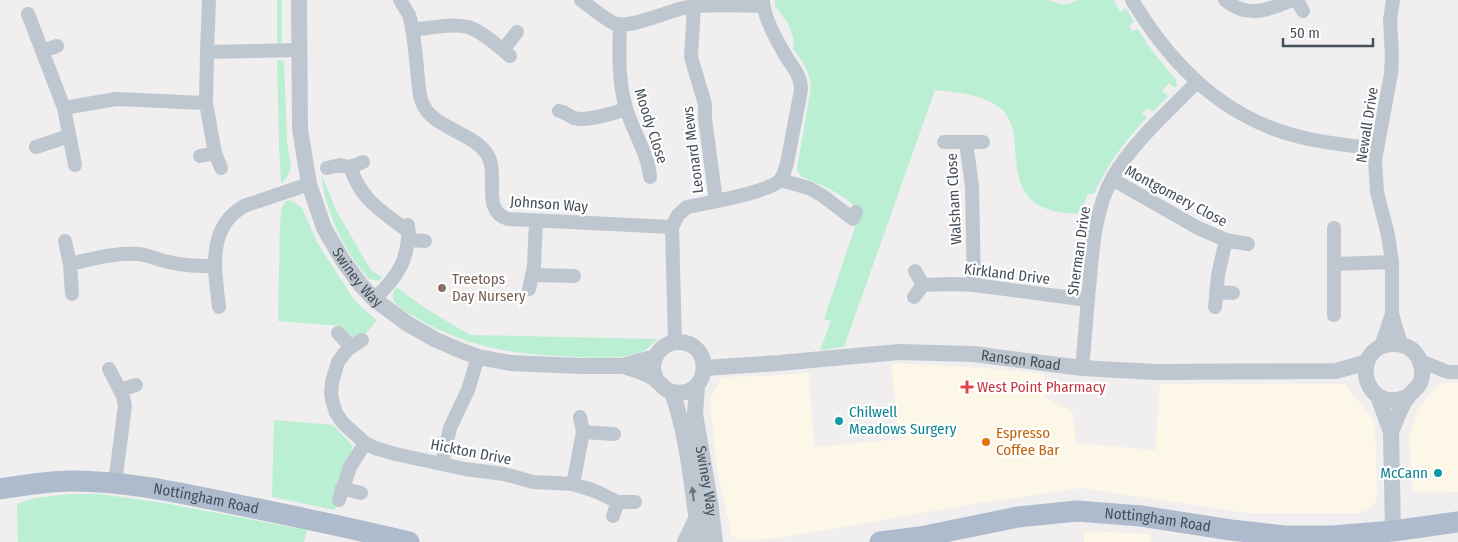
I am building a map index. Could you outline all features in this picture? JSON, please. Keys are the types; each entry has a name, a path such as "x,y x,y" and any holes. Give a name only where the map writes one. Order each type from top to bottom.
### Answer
{"main road":[{"name":"Nottingham Road","path":"0,489 55,482 115,483 218,500 317,520 410,542"},
{"name":"Nottingham Road","path":"880,542 913,540 1018,517 1077,511 1141,516 1284,536 1393,537 1458,522"}],"street":[{"path":"209,0 206,103 215,153 221,168"},
{"name":"Swiney Way","path":"299,0 300,129 309,184 324,228 360,284 374,299 408,324 436,340 478,357 510,363 623,366 655,357 660,350 675,342"},
{"name":"Johnson Way","path":"400,0 409,15 420,96 426,109 434,117 481,146 489,156 493,174 493,204 499,215 508,219 536,221 672,226"},
{"path":"581,0 611,21 620,24 631,24 686,5 763,3 773,32 801,81 801,90 787,163 780,180 767,188 687,207 678,215 672,226 675,342 686,343 696,348 702,357 704,368 702,378 697,386 685,392 672,392"},
{"path":"1132,0 1171,57 1196,83 1238,113 1270,128 1330,143 1376,150"},
{"path":"1225,0 1236,8 1248,11 1268,10 1292,0"},
{"name":"Newall Drive","path":"1393,0 1390,20 1391,74 1375,160 1377,192 1388,234 1392,262 1392,314 1401,344"},
{"name":"Leonard Mews","path":"686,5 691,57 706,104 705,118 716,201"},
{"path":"28,14 64,108 75,165"},
{"name":"Moody Close","path":"620,24 619,60 621,85 626,110 646,158 650,177"},
{"path":"412,30 456,26 468,27 478,31 507,53 518,32"},
{"path":"42,51 57,46"},
{"path":"208,52 299,50"},
{"name":"Sherman Drive","path":"1082,368 1099,210 1112,179 1134,148 1196,83"},
{"path":"64,108 116,99 206,103"},
{"path":"559,111 575,118 591,118 626,110"},
{"path":"36,147 69,136"},
{"name":"Walsham Close","path":"944,142 983,142"},
{"name":"Walsham Close","path":"966,142 972,186 974,285"},
{"path":"200,156 215,153"},
{"path":"327,168 340,165 357,165 360,189 368,200 409,232 425,241"},
{"name":"Montgomery Close","path":"1112,179 1187,223 1226,240 1248,244"},
{"path":"780,180 809,188 823,196 853,219 856,212"},
{"path":"219,307 215,266 217,240 227,219 235,210 256,201 309,184"},
{"path":"529,289 533,275 536,221"},
{"path":"1334,228 1334,315"},
{"path":"374,299 403,262 409,232"},
{"name":"Montgomery Close","path":"1215,307 1218,274 1226,240"},
{"path":"65,241 70,264 72,294"},
{"path":"70,264 96,258 140,254 180,265 215,266"},
{"path":"1334,264 1392,262"},
{"path":"914,297 923,285 915,271"},
{"path":"533,275 574,276"},
{"name":"Kirkland Drive","path":"923,285 974,285 1088,300"},
{"path":"1216,292 1233,293"},
{"name":"Newall Drive","path":"1381,346 1392,314"},
{"name":"Hickton Drive","path":"338,333 356,343 343,355 334,372 332,403 336,413 344,423 365,443 375,448 466,469 504,474 533,482 573,484 595,491 618,502 635,502"},
{"path":"1391,432 1407,397 1417,389 1423,372 1420,361 1412,350 1401,344 1393,343 1381,346 1372,353 1367,362 1365,373 1391,432 1393,537"},
{"name":"Ranson Road","path":"704,368 779,364 898,352 973,354 1082,368 1155,372 1336,371 1367,362"},
{"path":"442,464 450,428 468,390 478,357"},
{"path":"655,357 653,368 656,379"},
{"path":"1420,361 1453,372"},
{"name":"Swiney Way","path":"623,366 656,379 662,388 672,392 684,434 700,542"},
{"path":"109,369 125,400 115,483"},
{"name":"Ranson Road","path":"1336,371 1373,390 1385,399 1394,400 1407,397"},
{"path":"1421,380 1453,372"},
{"path":"120,390 136,385"},
{"name":"Swiney Way","path":"697,386 696,414 715,542"},
{"path":"573,484 583,432 580,417"},
{"path":"583,432 614,434"},
{"path":"361,493 341,494 350,467 365,443"},
{"path":"613,516 618,502"},
{"name":"Swiney Way","path":"685,542 696,519"}],"shaded area":[{"path":"891,363 973,367 1044,374 1046,398 1073,412 1076,443 1155,450 1160,384 1345,384 1375,422 1377,494 1375,503 1368,510 1359,513 1246,513 1081,488 974,504 779,538 740,541 732,536 716,464 710,399 722,377 809,373 814,447 899,439"},
{"path":"1439,383 1458,383 1458,492 1413,493 1409,436 1417,410"},
{"path":"1084,531 1151,534 1151,542 1084,542"}],"green space":[{"path":"277,0 282,0 282,43 277,44"},
{"path":"775,0 1048,0 1060,4 1069,4 1077,0 1114,0 1120,12 1126,8 1134,22 1129,26 1132,31 1138,29 1150,48 1176,80 1177,85 1176,88 1169,83 1162,91 1168,96 1153,112 1147,108 1142,113 1147,117 1117,154 1094,194 1088,194 1077,214 1050,210 1038,205 1024,190 1018,172 1012,126 1006,114 1000,108 985,99 935,90 844,347 820,350 831,321 824,319 860,212 840,195 800,176 797,169 811,87 805,66 793,49 792,33 783,15 775,7"},
{"path":"277,60 284,62 287,141 291,168 286,179 281,183 279,144"},
{"path":"321,173 336,210 371,270 382,277 379,281 369,279 343,243 331,216"},
{"path":"288,200 302,208 317,242 353,298 377,320 361,338 350,337 340,326 278,321 280,223 282,207"},
{"path":"396,287 425,308 470,335 658,339 639,353 614,357 553,356 492,348 454,336 404,311 393,298 393,292"},
{"path":"274,420 333,425 353,446 335,510 272,497"},
{"path":"70,494 99,494 164,503 307,530 304,542 18,542 17,504 35,498"}],"place":[{"name":"Treetops Day Nursery","path":"442,288"},
{"name":"West Point Pharmacy","path":"967,387"},
{"name":"Chilwell Meadows Surgery","path":"839,421"},
{"name":"Espresso Coffee Bar","path":"986,442"},
{"name":"McCann","path":"1438,473"}]}
